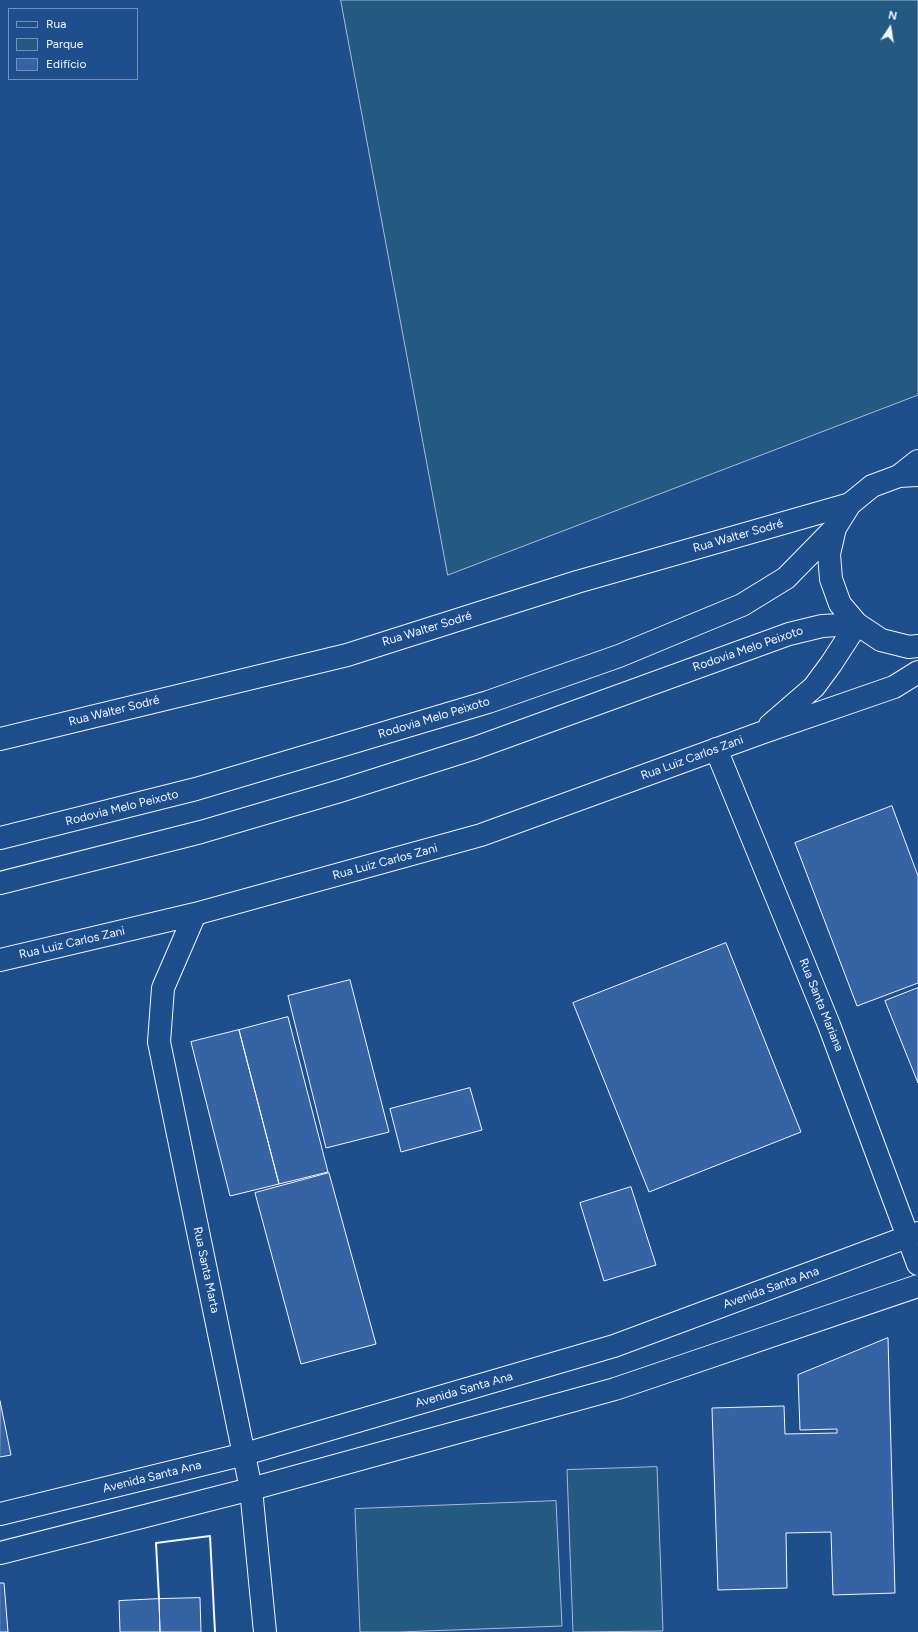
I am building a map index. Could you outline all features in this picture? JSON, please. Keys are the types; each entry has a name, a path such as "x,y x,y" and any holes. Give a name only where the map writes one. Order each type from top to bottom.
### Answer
{"street":[{"path":"918,461 909,476 872,486 850,504 835,528 829,554 831,579 840,604 857,624 881,640 909,647 918,646"},
{"name":"Rua Walter Sodré","path":"0,739 346,655 578,582 850,504"},
{"name":"Rodovia Melo Peixoto","path":"0,838 196,789 488,702 619,656 742,605 786,578 835,528"},
{"name":"Rodovia Melo Peixoto","path":"0,883 201,832 340,791 475,748 788,634 822,626 857,624"},
{"name":"Rua Luiz Carlos Zani","path":"761,733 814,687 857,624"},
{"name":"Rua Luiz Carlos Zani","path":"0,960 195,914 481,835 716,749 894,687 918,672"},
{"name":"Rua Santa Mariana","path":"716,749 913,1235 918,1264"},
{"name":"Rua Santa Marta","path":"195,914 163,988 160,1042 251,1489 265,1632"},
{"name":"Avenida Santa Ana","path":"0,1514 244,1454 614,1346 913,1235"},
{"path":"0,1553 251,1489 615,1389 918,1286"}],"green space":[{"path":"341,0 918,0 918,395 448,575"},
{"path":"657,1467 663,1631 573,1632 567,1470"},
{"path":"556,1501 562,1626 360,1632 355,1509"}],"building":[{"path":"892,806 918,876 918,983 857,1006 795,843"},
{"path":"726,943 801,1132 649,1192 573,1003"},
{"path":"350,980 389,1132 326,1148 288,996"},
{"path":"918,988 918,1083 885,1001"},
{"path":"288,1017 328,1172 279,1184 239,1030"},
{"path":"239,1030 279,1184 230,1196 191,1042"},
{"path":"470,1088 482,1130 401,1152 390,1109"},
{"path":"329,1173 376,1344 301,1364 255,1193"},
{"path":"631,1187 656,1265 604,1281 580,1203"},
{"path":"888,1338 895,1593 833,1595 831,1532 786,1533 787,1588 718,1590 712,1408 784,1406 785,1434 837,1433 837,1429 800,1430 798,1375"},
{"path":"0,1401 11,1455 0,1457"},
{"path":"0,1583 4,1583 8,1632 0,1632"},
{"path":"200,1598 201,1632 160,1632 159,1599"},
{"path":"159,1599 160,1632 120,1632 119,1601"}],"wall":[{"path":"159,1599 156,1543 210,1536 215,1632"}]}
